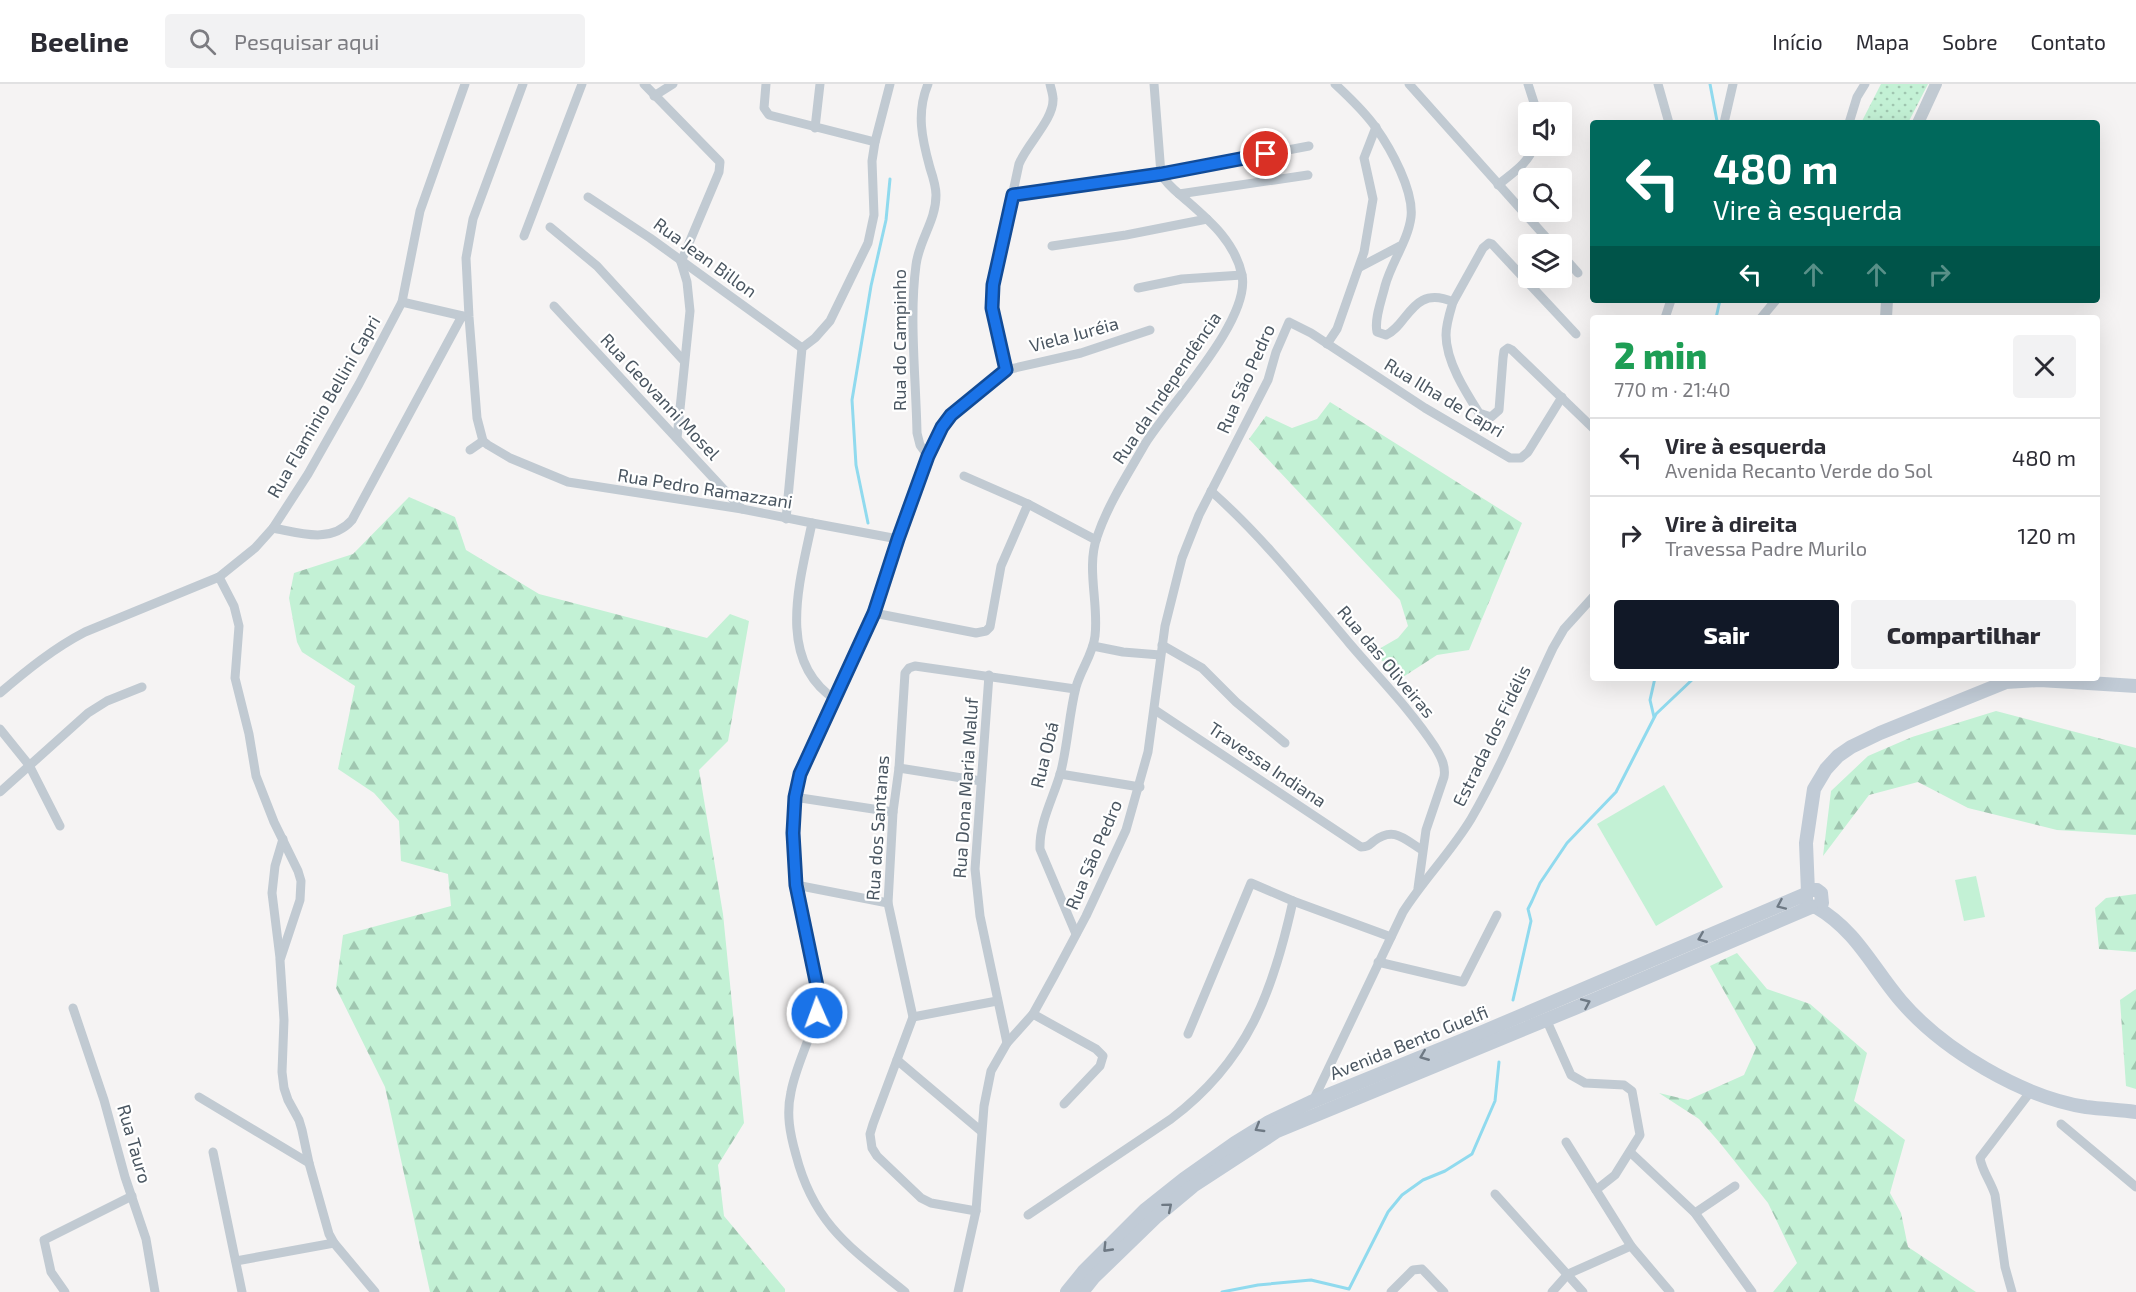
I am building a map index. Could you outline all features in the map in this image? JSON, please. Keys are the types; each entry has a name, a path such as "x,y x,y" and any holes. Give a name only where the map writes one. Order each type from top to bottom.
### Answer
{"main road":[{"path":"2004,681 1851,747 1838,756 1826,769 1814,789 1808,824 1814,871 1814,898 1868,954 1901,1001 1941,1040 1993,1072 2031,1090 2084,1107 2136,1112"},
{"path":"2056,681 2136,686"},
{"name":"Avenida Bento Guelfi","path":"1067,1292 1084,1271 1144,1210 1235,1143 1269,1122 1313,1108 1478,1041 1517,1018 1814,898"},
{"name":"Avenida Bento Guelfi","path":"1478,1041 1512,1033 1546,1019 1814,898"},
{"name":"Avenida Bento Guelfi","path":"1082,1292 1094,1277 1157,1216 1193,1186 1313,1108"}],"street":[{"name":"Rua Flaminio Bellini Capri","path":"0,693 66,642 219,577 255,548 273,528 308,474 402,302 420,211 465,84"},
{"path":"470,450 483,441 477,418 465,316 466,258 470,230 524,84"},
{"path":"524,236 582,84"},
{"path":"644,84 720,162 719,172 681,262 687,282 690,311 677,438"},
{"path":"654,96 673,84"},
{"path":"766,84 764,108 769,115 875,142"},
{"path":"815,128 820,84"},
{"path":"786,519 802,348 815,338 830,321 867,243 874,215 872,161 890,84"},
{"name":"Rua do Campinho","path":"928,84 921,107 920,120 922,139 936,197 932,223 917,256 914,285 917,433 920,445 928,456"},
{"path":"905,1292 852,1249 822,1217 810,1198 789,1130 788,1108 791,1091 817,1013 818,999 796,885 793,833 795,797 800,774 836,700 874,613 928,456 942,427 951,415 1006,370 992,308 993,285 1023,153 1051,110 1053,99 1050,84"},
{"path":"1154,84 1161,174"},
{"path":"1335,84 1376,127 1395,161 1410,202 1412,216 1386,283 1377,322 1377,332 1386,335 1392,332 1410,310 1429,299 1453,302"},
{"path":"1409,84 1543,234"},
{"path":"1528,84 1534,102"},
{"path":"1658,84 1668,120"},
{"path":"1725,120 1733,84"},
{"path":"1850,120 1857,97 1865,84"},
{"path":"1919,120 1936,84"},
{"path":"1327,344 1337,329 1364,252 1373,200 1364,158 1376,127"},
{"path":"1013,195 1161,174 1309,146"},
{"path":"1498,185 1522,166 1530,156"},
{"name":"Rua da Independência","path":"1094,646 1096,635 1093,574 1096,540 1112,504 1147,442 1225,334 1237,311 1243,290 1242,275 1233,251 1221,231 1179,194 1161,174"},
{"path":"1179,194 1308,175"},
{"name":"Rua Jean Billon","path":"588,197 650,238 802,348"},
{"path":"1052,246 1115,237 1207,219"},
{"path":"550,227 597,266 684,361"},
{"path":"1576,333 1489,243 1453,302 1446,332 1447,345 1456,370 1479,413 1491,417 1499,410 1504,351 1508,348 1590,425"},
{"path":"1360,267 1400,246"},
{"path":"1572,266 1578,273"},
{"path":"1138,288 1182,279 1242,275"},
{"path":"402,302 465,316"},
{"path":"1764,315 1774,303"},
{"name":"Rua Geovanni Mosel","path":"554,306 742,509"},
{"path":"273,528 318,536 338,532 352,520 465,316"},
{"name":"Rua Ilha de Capri","path":"1289,322 1425,408 1516,459 1528,452 1562,397"},
{"name":"Rua São Pedro","path":"958,1292 976,1211 981,1131 991,1071 1007,1043 1033,1014 1076,934 1126,830 1140,787 1148,752 1161,650 1182,558 1199,514 1268,380 1276,352 1289,322"},
{"name":"Viela Juréia","path":"1006,370 1082,353 1150,330"},
{"name":"Rua Pedro Ramazzani","path":"483,441 510,458 567,482 742,509 812,523 798,593 797,637 802,659 816,684 836,700"},
{"path":"964,476 1028,504 1096,540"},
{"name":"Rua das Oliveiras","path":"1211,491 1237,514 1274,554 1436,747 1445,769 1444,777 1426,830 1418,888"},
{"path":"874,613 976,633 986,631 990,627 1001,566 1028,504"},
{"path":"812,523 898,539"},
{"path":"219,577 234,606 239,626 235,678 249,734 256,776 273,822 298,872 300,900 280,960"},
{"name":"Estrada dos Fidélis","path":"1313,1108 1378,962 1403,912 1418,888 1448,853 1471,819 1497,772 1553,648 1564,629 1590,600"},
{"path":"1094,646 1123,651 1161,650 1202,668 1236,702 1285,742"},
{"name":"Rua Obá","path":"1076,934 1040,849 1039,836 1060,774 1075,689 1094,646"},
{"name":"Rua dos Santanas","path":"913,1017 888,903 905,673 909,668 915,666 989,675"},
{"path":"989,675 1075,689"},
{"name":"Rua Dona Maria Maluf","path":"989,675 975,869 980,916 1007,1043"},
{"path":"0,792 88,713 107,701 142,687"},
{"name":"Travessa Indiana","path":"1155,710 1361,847 1368,846 1382,835 1393,834 1422,850"},
{"path":"0,729 29,765 60,826"},
{"path":"899,768 981,781"},
{"path":"1060,774 1140,787"},
{"path":"795,797 893,812"},
{"path":"283,839 275,866 272,893 284,1009 282,1072 284,1088 299,1120 323,1218 334,1243 375,1292"},
{"path":"1188,1034 1251,883 1391,937"},
{"path":"796,885 888,903"},
{"path":"1028,1215 1171,1119 1189,1105 1226,1068 1260,1012 1281,950 1293,901"},
{"path":"1378,962 1463,982 1497,915"},
{"path":"976,1211 931,1203 921,1198 877,1156 872,1148 870,1134 913,1017 997,1001"},
{"name":"Rua Tauro","path":"73,1008 104,1100 146,1239 155,1292"},
{"path":"1033,1014 1096,1049 1103,1056 1100,1066 1064,1104"},
{"path":"1546,1019 1571,1075 1585,1083 1624,1085 1632,1091 1640,1135 1615,1175 1596,1190"},
{"path":"897,1060 981,1131"},
{"path":"2012,1292 2005,1267 1995,1195 1980,1158 2031,1090"},
{"path":"199,1096 309,1163"},
{"path":"2061,1124 2136,1187"},
{"path":"1566,1142 1631,1246 1670,1292"},
{"path":"213,1152 242,1292"},
{"path":"1630,1152 1695,1213 1752,1292"},
{"path":"1695,1213 1735,1186"},
{"path":"1495,1194 1583,1292"},
{"path":"65,1292 51,1272 44,1240 132,1196"},
{"path":"236,1261 334,1243"},
{"path":"1552,1292 1568,1274 1631,1246"},
{"path":"1391,1292 1413,1270 1422,1269 1444,1292"}],"green space":[{"path":"1881,84 1928,84 1910,120 1863,120"},
{"path":"1330,402 1522,523 1469,650 1437,655 1403,677 1372,653 1398,638 1408,626 1400,600 1249,439 1266,416 1292,428 1317,419"},
{"path":"409,497 455,517 466,550 539,594 707,638 730,614 749,621 728,741 699,770 723,914 744,1123 718,1165 724,1216 785,1289 785,1292 430,1292 385,1087 336,988 343,935 451,906 448,874 401,861 399,821 374,793 338,769 355,686 302,652 297,642 289,598 294,573 353,554"},
{"path":"1996,711 2136,748 2136,835 2057,830 1968,808 1918,782 1869,795 1823,856 1831,791 1868,756 1912,737"},
{"path":"1664,785 1723,887 1656,926 1597,824"},
{"path":"1976,876 1985,917 1964,921 1955,880"},
{"path":"2136,894 2136,952 2099,949 2095,908 2106,898"},
{"path":"1737,953 1767,989 1810,1004 1867,1053 1854,1101 1905,1140 1890,1193 1901,1213 1908,1247 1976,1292 1773,1292 1797,1263 1768,1203 1699,1119 1659,1093 1688,1100 1744,1075 1756,1048 1710,966"},
{"path":"2136,989 2136,1089 2126,1086 2120,1000"}],"waterway":[{"path":"1710,84 1717,120"},
{"path":"868,523 856,465 852,400 871,286 886,220 890,179"},
{"path":"1717,315 1719,303"},
{"path":"1654,681 1650,700 1654,717"},
{"path":"1513,1000 1531,921 1528,909 1540,883 1567,843 1616,792 1656,714 1691,681"},
{"path":"1222,1292 1258,1285 1311,1280 1349,1289 1388,1212 1402,1195 1423,1180 1445,1171 1472,1154 1495,1101 1499,1062"}],"route":[{"path":"817,1013 817,986 796,885 793,833 795,797 800,774 836,700 874,613 928,456 942,427 951,415 1006,370 992,308 993,285 1013,195 1161,174 1266,154"}]}
